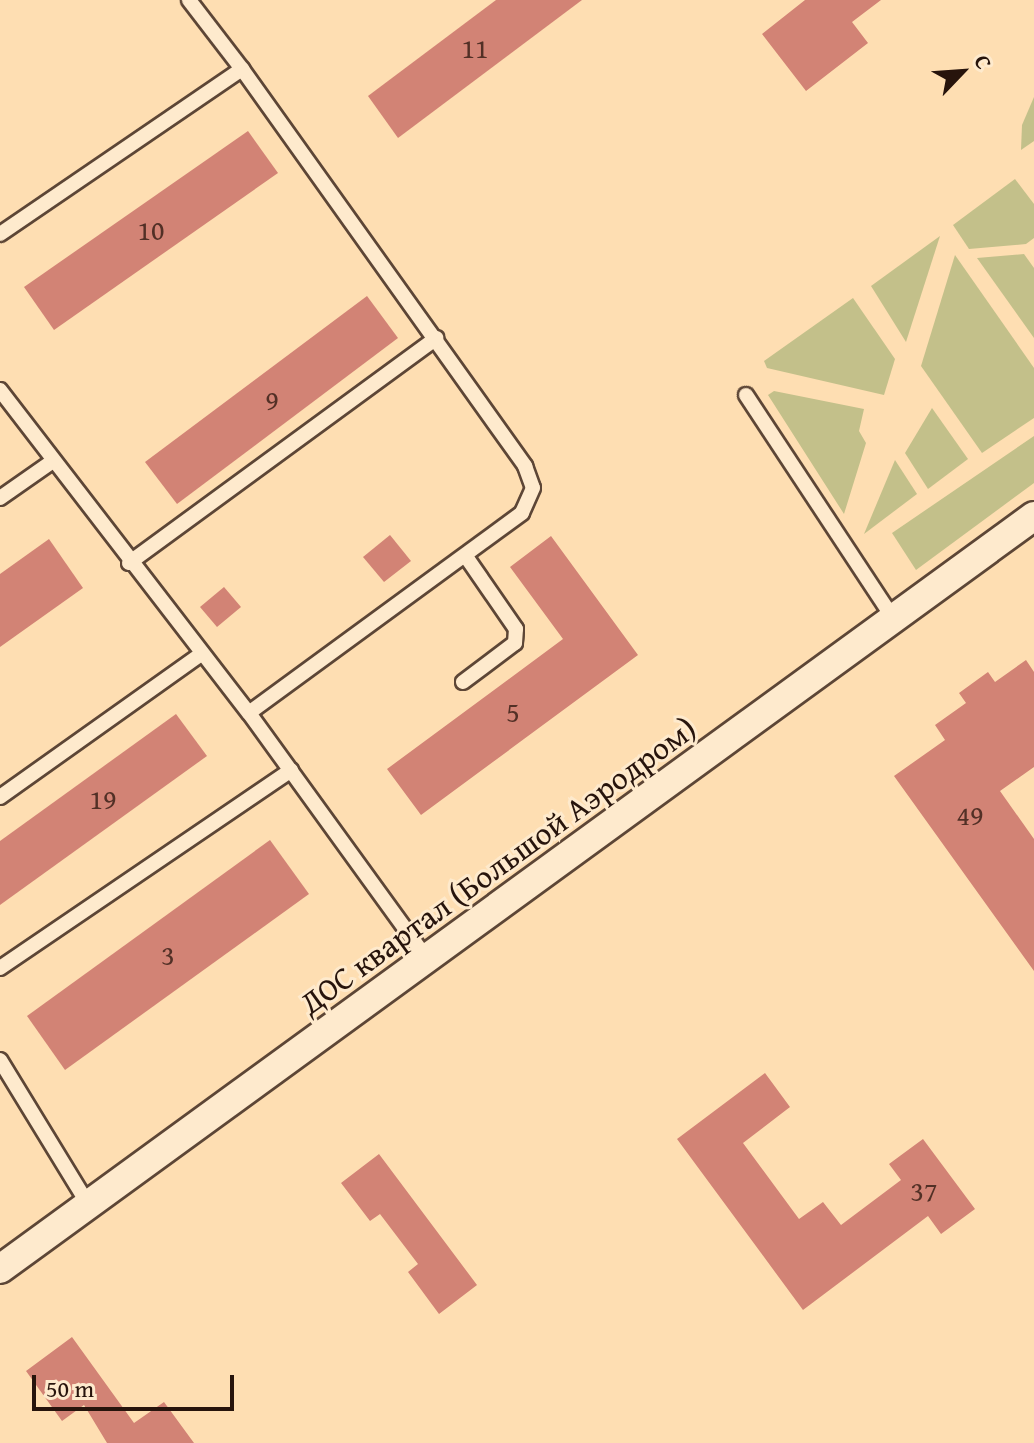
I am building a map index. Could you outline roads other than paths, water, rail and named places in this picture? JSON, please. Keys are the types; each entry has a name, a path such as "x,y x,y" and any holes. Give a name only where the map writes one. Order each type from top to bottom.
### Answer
{"street":[{"name":"ДОС квартал (Большой Аэродром)","path":"0,1269 428,961 1034,516"}],"lane":[{"path":"189,0 436,338 525,466 533,488 522,513 467,558 249,713"},
{"path":"0,234 242,69"},
{"path":"129,563 436,338"},
{"path":"0,390 129,563 249,713 428,961"},
{"path":"746,395 893,618"},
{"path":"0,498 53,461"},
{"path":"463,682 515,643 516,629 467,558"},
{"path":"0,797 201,654"},
{"path":"0,968 291,770"},
{"path":"0,1060 89,1206"}]}
